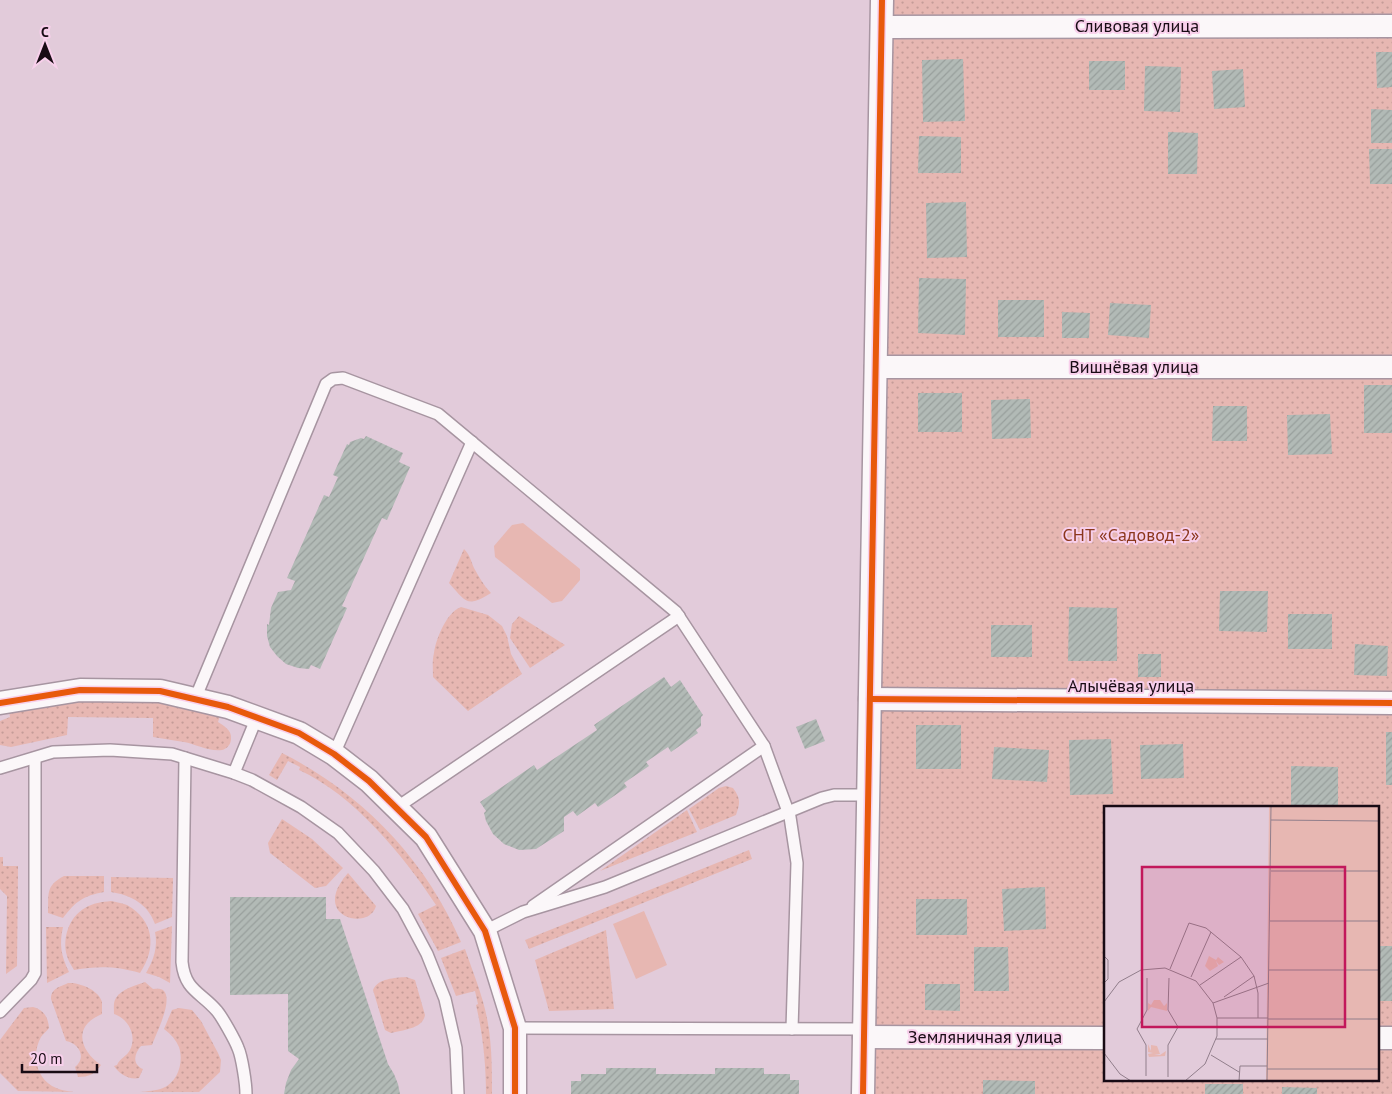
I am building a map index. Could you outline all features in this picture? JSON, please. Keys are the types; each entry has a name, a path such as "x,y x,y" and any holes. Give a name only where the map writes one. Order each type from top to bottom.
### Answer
{"street":[{"path":"863,1094 882,0"},
{"name":"Сливовая улица","path":"882,27 1392,26"},
{"name":"Вишнёвая улица","path":"876,367 1392,367"},
{"path":"0,703 80,690 160,691 228,707 256,717 299,733 334,754 368,781 426,837 485,931 515,1028 516,1094"},
{"name":"Алычёвая улица","path":"870,700 1392,703"},
{"name":"Земляничная улица","path":"864,1033 1104,1038"}],"lane":[{"path":"195,699 326,384 333,379 342,378 438,414 676,612 764,746 788,812 797,863 792,1029"},
{"path":"334,754 472,442"},
{"path":"396,808 679,616"},
{"path":"234,772 256,717"},
{"path":"485,931 523,912 764,746"},
{"path":"0,768 54,752 110,750 172,754 234,772 301,807 338,834 374,871 403,909 427,954 445,999 456,1048 458,1094"},
{"path":"0,1012 31,980 35,973 35,758"},
{"path":"185,758 183,973 187,982 218,1011 238,1049 246,1094"},
{"path":"523,912 605,886 834,795 868,795"},
{"path":"515,1028 792,1029 864,1033"}],"green space":[{"name":"СНТ «Садовод-2»","path":"872,0 1392,0 1392,1094 859,1094"},
{"path":"523,523 580,569 580,580 562,601 552,603 495,557 494,546 512,525"},
{"path":"464,549 480,578 491,593 477,600 467,601 449,583"},
{"path":"461,607 488,615 502,626 507,636 511,654 522,674 468,711 433,677 433,656 440,633 451,614"},
{"path":"519,616 565,645 530,668 510,638 512,624"},
{"path":"101,698 153,701 220,716 218,722 229,731 231,736 230,743 226,749 217,750 153,737 153,718 68,717 67,735 11,747 0,745 0,721 10,717 9,712"},
{"path":"282,753 311,769 339,788 365,809 388,832 429,883 461,942 438,951 418,914 436,905 393,847 358,811 319,781 299,770 300,767 288,761 277,780 269,775"},
{"path":"726,786 733,788 739,798 736,815 700,830 689,809 719,788"},
{"path":"687,810 697,832 600,871"},
{"path":"282,819 312,839 343,868 326,886 315,888 270,853 268,843"},
{"path":"749,850 752,859 529,949 525,940"},
{"path":"0,857 3,857 3,866 18,866 17,966 6,974 7,896 0,889"},
{"path":"348,873 376,906 371,914 363,918 354,919 345,916 338,910 335,900 338,888"},
{"path":"64,876 104,876 104,892 80,900 63,918 48,913 49,891 54,883"},
{"path":"111,877 173,878 172,917 155,924 148,911 138,902 125,895 111,892"},
{"path":"111,901 127,905 143,918 150,935 149,954 145,964 140,973 107,967 74,970 68,959 65,942 71,922 79,912 88,906"},
{"path":"644,911 667,965 636,979 613,924"},
{"path":"172,926 170,983 146,973 155,953 155,932"},
{"path":"46,927 63,927 61,950 69,972 47,983"},
{"path":"606,930 614,1009 549,1011 535,960"},
{"path":"465,949 481,995 488,1024 491,1050 492,1094 486,1094 484,1050 475,991 456,996 441,958"},
{"path":"406,977 415,980 425,1015 423,1020 416,1026 391,1033 385,1030 373,990 375,986 383,981"},
{"path":"145,982 153,989 164,991 166,996 165,1010 152,1045 141,1046 137,1052 136,1062 143,1069 139,1078 132,1078 121,1074 114,1066 129,1052 133,1039 128,1024 114,1014 114,1004 118,995 122,992"},
{"path":"68,983 78,984 93,990 102,1002 102,1014 92,1019 86,1025 82,1039 88,1053 101,1065 94,1073 85,1076 78,1077 75,1067 79,1063 80,1051 71,1042 66,1041 51,999 54,990"},
{"path":"33,1007 45,1014 49,1028 38,1043 36,1057 39,1070 46,1082 52,1086 74,1092 18,1091 0,1073 0,1040 24,1008"},
{"path":"179,1008 192,1010 201,1021 221,1060 220,1072 199,1092 140,1092 163,1088 173,1081 176,1076 181,1059 179,1047 173,1037 164,1029 172,1010"}],"building":[{"path":"1376,52 1392,52 1392,87 1377,88"},
{"path":"963,59 965,121 923,122 922,60"},
{"path":"1089,61 1125,61 1125,90 1089,90"},
{"path":"1145,66 1181,67 1180,112 1144,111"},
{"path":"1243,69 1245,107 1214,109 1212,71"},
{"path":"1371,109 1392,110 1392,143 1371,143"},
{"path":"1168,132 1198,133 1197,174 1168,174"},
{"path":"919,136 961,137 961,173 918,173"},
{"path":"1369,149 1392,149 1392,184 1370,184"},
{"path":"966,202 967,257 927,258 926,203"},
{"path":"919,278 966,279 965,335 918,333"},
{"path":"998,300 1044,300 1044,337 998,337"},
{"path":"1110,303 1151,305 1149,338 1108,335"},
{"path":"1062,312 1090,313 1089,338 1062,338"},
{"path":"1364,385 1392,385 1392,433 1364,433"},
{"path":"918,393 962,393 962,432 918,432"},
{"path":"1030,399 1031,438 992,439 991,400"},
{"path":"1213,406 1247,406 1247,441 1212,441"},
{"path":"1330,414 1332,454 1288,455 1287,415"},
{"path":"366,436 403,453 399,462 410,467 387,520 382,518 342,606 347,608 320,669 311,665 309,669 298,668 286,664 270,647 267,636 267,624 269,625 271,608 278,592 291,590 295,581 287,578 324,495 329,497 338,477 333,475 347,444 349,445 350,442 361,438 364,439"},
{"path":"1220,591 1268,591 1267,632 1219,631"},
{"path":"1069,607 1117,608 1117,661 1068,661"},
{"path":"1288,614 1332,614 1332,649 1288,649"},
{"path":"991,625 1032,625 1032,657 991,657"},
{"path":"1355,644 1388,646 1387,676 1354,675"},
{"path":"1138,654 1161,654 1161,677 1138,677"},
{"path":"664,677 671,687 680,680 703,715 701,717 701,726 696,730 698,733 671,752 668,747 646,762 649,766 624,783 627,787 598,807 595,803 577,816 573,811 564,817 564,831 536,849 519,850 504,844 493,834 486,821 484,813 486,811 480,802 534,765 537,770 597,730 594,725"},
{"path":"816,719 825,741 805,749 796,727"},
{"path":"916,725 961,725 961,769 916,769"},
{"path":"1386,732 1392,732 1392,785 1386,785"},
{"path":"1111,739 1113,794 1070,795 1069,740"},
{"path":"1183,744 1184,778 1141,779 1140,745"},
{"path":"994,747 1049,750 1047,782 992,779"},
{"path":"1291,766 1338,767 1338,806 1291,806"},
{"path":"1045,887 1046,929 1004,931 1002,889"},
{"path":"230,897 326,897 326,919 340,919 388,1064 398,1084 400,1094 284,1094 291,1070 299,1059 288,1051 288,994 230,995"},
{"path":"916,899 967,899 967,935 916,935"},
{"path":"1380,946 1392,946 1392,1001 1380,1001"},
{"path":"974,947 1008,947 1009,991 974,991"},
{"path":"925,984 960,984 960,1011 925,1010"},
{"path":"606,1068 656,1068 656,1074 715,1074 715,1068 764,1068 764,1074 790,1074 790,1080 799,1080 799,1094 571,1094 571,1081 581,1081 581,1074 606,1074"},
{"path":"983,1080 1035,1081 1035,1094 983,1094"},
{"path":"1205,1084 1243,1084 1243,1094 1205,1094"},
{"path":"1282,1087 1317,1088 1317,1094 1282,1094"}],"cycle path":[{"path":"863,1094 882,0"},
{"path":"0,703 80,690 160,691 228,707 299,733 334,754 369,781 426,837 485,931 515,1028 515,1094"},
{"path":"870,699 1392,703"}]}
